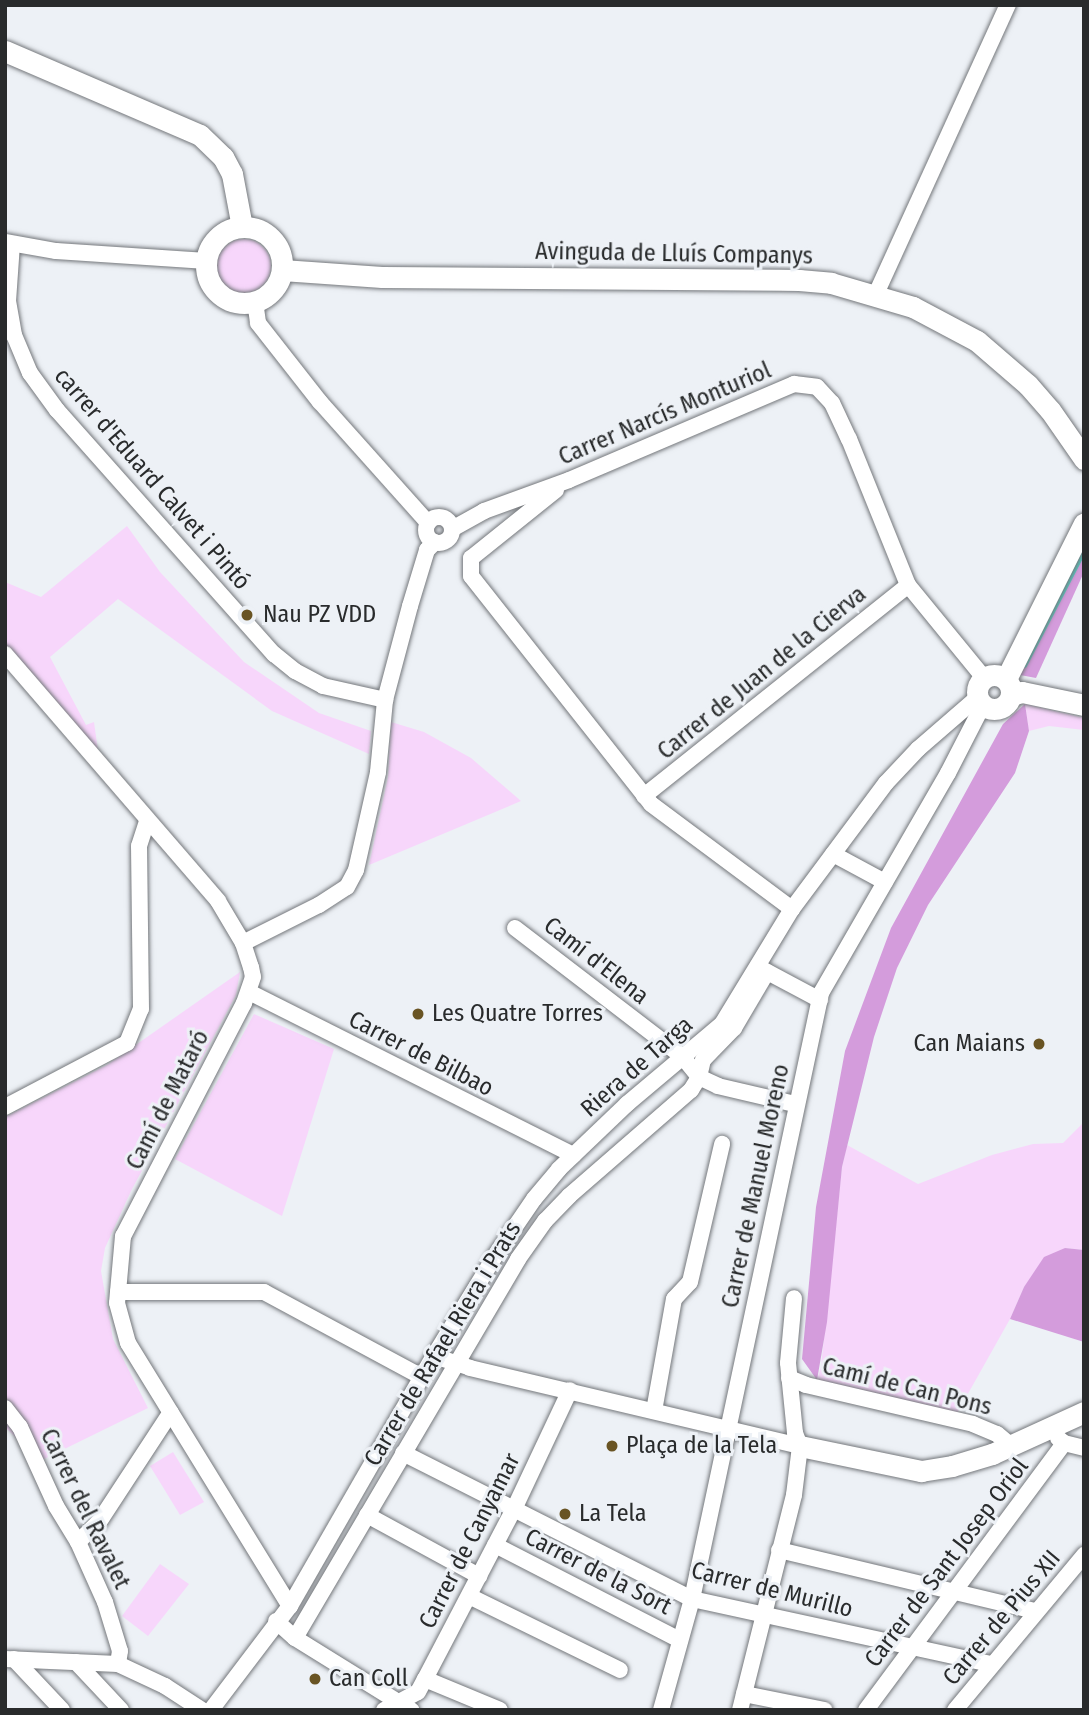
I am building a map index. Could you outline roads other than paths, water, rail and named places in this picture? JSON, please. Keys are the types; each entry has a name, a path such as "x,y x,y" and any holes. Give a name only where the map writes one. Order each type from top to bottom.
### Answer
{"street":[{"path":"876,294 1008,5"},
{"path":"5,51 183,126 206,140 223,158 232,174 242,227"},
{"path":"242,227 255,228 273,239 282,257 278,283 267,296 255,302 241,303 219,293 211,283 207,261 218,238 242,227"},
{"path":"9,243 56,251 207,261"},
{"name":"carrer d'Eduard Calvet i Pintó","path":"9,243 8,301 14,335 30,373 57,410 274,653 295,671 323,686 385,700"},
{"name":"Avinguda de Lluís Companys","path":"282,270 382,277 799,280 831,283 913,307 977,341 1028,385 1084,459"},
{"path":"255,302 258,323 320,402 428,523 428,536 435,542"},
{"name":"Carrer Narcís Monturiol","path":"452,529 484,512 569,480 794,384 817,387 832,403 849,439 908,586 981,693"},
{"path":"569,480 471,558 471,576 651,804 792,909"},
{"path":"243,943 318,905 347,887 353,876 378,772 385,700 410,606 427,550 435,542 447,539 452,529 448,521 441,517 428,523"},
{"path":"1084,523 1009,687 1001,709 981,693 995,675 1009,687 1022,692 1084,705"},
{"name":"Carrer de Juan de la Cierva","path":"645,796 908,586"},
{"name":"Camí de Mataró","path":"5,654 218,901 243,943 253,977 249,992 123,1236 117,1303 128,1343 290,1606"},
{"name":"Riera de Targa","path":"211,1710 290,1606 434,1356 495,1256 534,1199 573,1155 682,1056 722,1024 762,969 792,909 833,854 902,766 981,693"},
{"name":"Carrer de Manuel Moreno","path":"661,1710 692,1599 795,1104 820,1000 948,773 981,693"},
{"path":"5,1107 127,1044 141,1009 139,846 147,821"},
{"path":"833,854 885,883"},
{"name":"Camí d'Elena","path":"515,928 682,1056 698,1077"},
{"path":"762,969 820,1000"},
{"name":"Carrer de Rafael Riera i Prats","path":"295,1638 458,1364 471,1335 545,1221 612,1155 678,1102 698,1077 703,1060 734,1028 762,969"},
{"name":"Carrer de Bilbao","path":"249,992 573,1155"},
{"path":"698,1077 718,1086 795,1104"},
{"path":"654,1411 674,1299 690,1282 722,1144"},
{"path":"118,1292 264,1292 422,1377"},
{"path":"794,1298 789,1378 795,1433 800,1446 794,1495 742,1702 824,1710"},
{"path":"434,1356 800,1446 921,1471 952,1466 1010,1445 1056,1436 1084,1412"},
{"name":"Camí de Can Pons","path":"789,1378 806,1385 972,1424 997,1434 1010,1445"},
{"name":"Carrer de Canyamar","path":"398,1707 418,1692 469,1597 570,1390"},
{"name":"Carrer del Ravalet","path":"5,1408 20,1427 51,1496 78,1542 104,1602 120,1651 118,1664"},
{"path":"78,1542 99,1522 171,1412"},
{"path":"1056,1436 1084,1448"},
{"name":"Carrer de Sant Josep Oriol","path":"866,1710 954,1591 1056,1436"},
{"name":"Carrer de Murillo","path":"403,1453 692,1599 991,1664"},
{"path":"367,1515 479,1576"},
{"name":"Carrer de la Sort","path":"495,1545 680,1640"},
{"path":"779,1550 1035,1611"},
{"name":"Carrer de Pius XII","path":"956,1710 991,1664 1084,1555"},
{"path":"469,1597 620,1670"},
{"path":"276,1621 295,1638 398,1707"},
{"path":"10,1659 118,1664 165,1686 202,1710"},
{"path":"10,1659 62,1710"},
{"path":"76,1662 121,1710"},
{"path":"425,1679 500,1710"}],"waterway":[{"path":"1025,666 1084,552"}],"place":[{"name":"Nau PZ VDD","path":"247,615"},
{"name":"Les Quatre Torres","path":"418,1014"},
{"name":"Can Maians","path":"1039,1044"},
{"name":"Plaça de la Tela","path":"612,1446"},
{"name":"La Tela","path":"565,1514"},
{"name":"Can Coll","path":"315,1679"}]}
